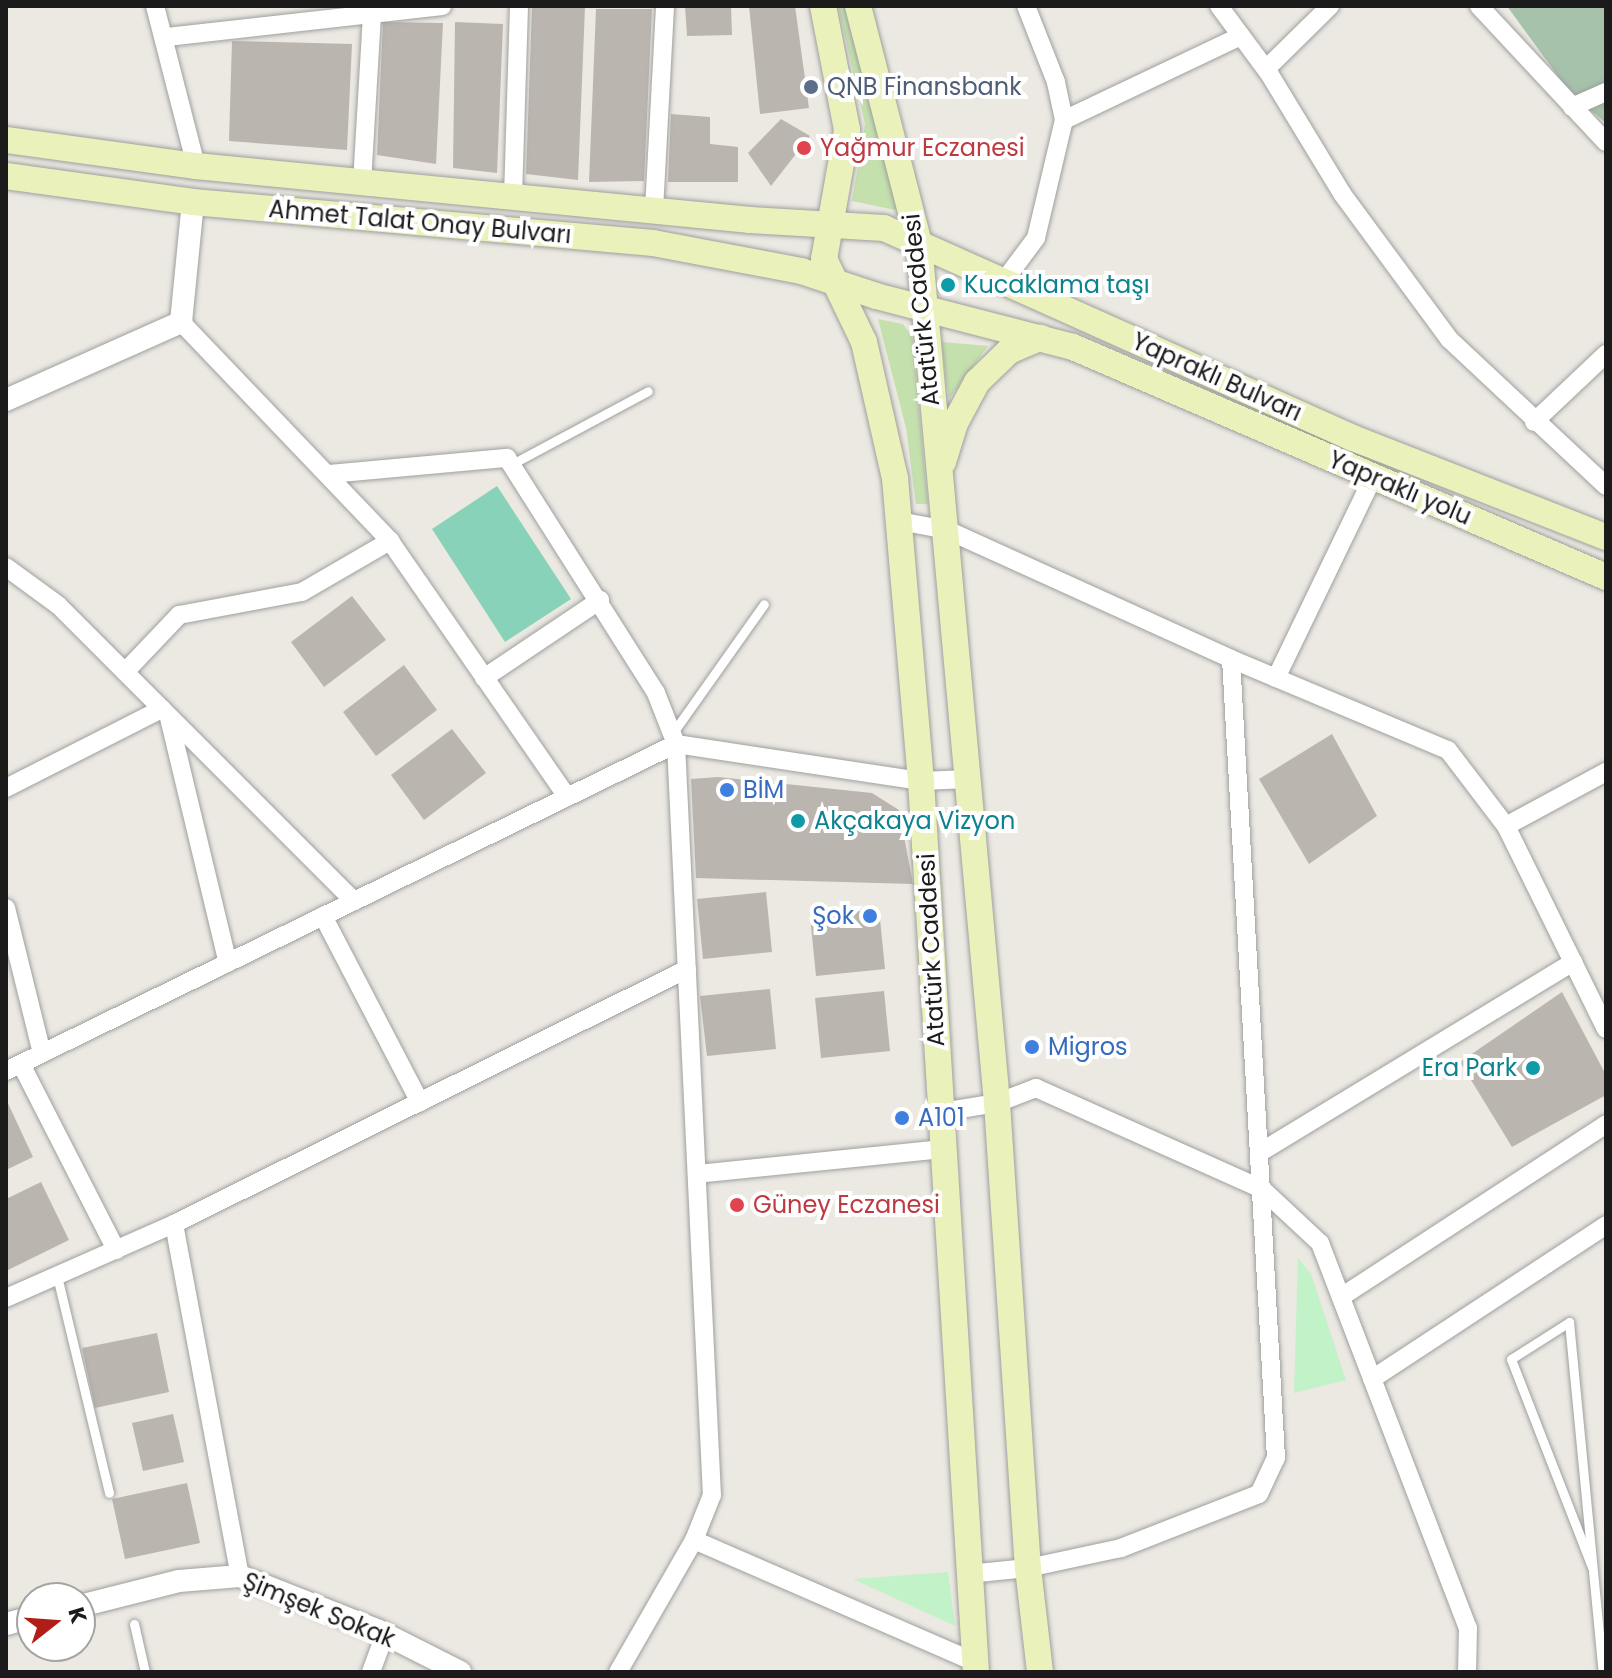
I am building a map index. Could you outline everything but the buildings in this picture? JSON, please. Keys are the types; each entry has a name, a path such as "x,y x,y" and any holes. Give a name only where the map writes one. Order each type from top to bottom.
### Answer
{"main road":[{"name":"Atatürk Caddesi","path":"823,6 847,130 824,259 831,281 857,326 876,380 892,454 899,521 921,781 975,1667"},
{"name":"Atatürk Caddesi","path":"858,6 918,240 922,308 947,530 997,1103 1028,1568 1040,1672"},
{"name":"Ahmet Talat Onay Bulvarı","path":"6,140 196,166 362,183 829,223"},
{"name":"Ahmet Talat Onay Bulvarı","path":"6,176 193,202 682,247 831,281"},
{"name":"Yapraklı Bulvarı","path":"829,223 884,228 918,240 1353,438 1606,537"},
{"path":"831,281 922,308"},
{"name":"Yapraklı yolu","path":"922,308 1040,338 1145,377 1606,577"},
{"path":"940,473 955,423 977,382 1009,351 1040,338"}],"street":[{"path":"155,6 167,37 196,166"},
{"path":"286,6 294,25"},
{"path":"167,37 442,6"},
{"path":"513,197 519,6"},
{"path":"654,210 665,6"},
{"path":"1004,281 1036,238 1064,120 1056,82 1026,6"},
{"path":"1219,6 1266,69 1343,195 1449,339 1534,422 1606,486"},
{"path":"1266,69 1330,6"},
{"path":"1479,6 1606,142"},
{"path":"362,183 372,15"},
{"path":"1064,120 1241,36"},
{"path":"1572,107 1606,92"},
{"path":"181,322 193,202"},
{"path":"6,400 181,322"},
{"path":"181,322 330,474 390,541 567,797"},
{"path":"1534,422 1606,354"},
{"path":"330,474 507,458 600,600 656,693 674,739 712,1495 694,1540 618,1672"},
{"path":"1276,678 1373,477"},
{"path":"899,521 947,530 1231,659 1448,750 1506,826 1606,1029"},
{"path":"125,672 179,615 302,592 390,541"},
{"path":"6,567 58,605 354,901"},
{"path":"484,678 600,600"},
{"path":"968,1574 1028,1568 1121,1548 1259,1494 1276,1458 1231,659"},
{"path":"6,788 165,712"},
{"path":"165,712 228,963"},
{"path":"116,1250 14,1068 567,797 674,739 921,781 969,779"},
{"path":"1506,826 1606,772"},
{"path":"6,908 42,1053"},
{"path":"323,916 420,1102"},
{"path":"1259,1153 1573,962"},
{"path":"6,1298 174,1224 687,969"},
{"path":"942,1112 997,1103 1036,1088 1262,1189 1320,1243 1468,1628 1467,1672"},
{"path":"1341,1297 1606,1124"},
{"path":"697,1174 944,1149"},
{"path":"174,1224 240,1576"},
{"path":"1372,1379 1606,1225"},
{"path":"694,1540 975,1667"},
{"name":"Şimşek Sokak","path":"96,1602 179,1581 240,1576 385,1634 460,1672"},
{"path":"371,1672 385,1634"}],"lane":[{"path":"512,464 648,391"},
{"path":"674,739 764,604"},
{"path":"57,1276 109,1493"},
{"path":"1592,1567 1511,1359 1569,1322 1603,1672"},
{"path":"134,1624 145,1672"}],"green space":[{"path":"838,6 844,6 898,204 895,210 852,201 865,124"},
{"path":"1507,6 1606,6 1606,123 1571,94"},
{"path":"878,319 903,324 912,336 928,504 916,504 906,428"},
{"path":"942,342 988,346 949,399 943,355"},
{"path":"497,486 571,599 505,642 432,529"},
{"path":"1298,1258 1311,1274 1346,1380 1294,1393"},
{"path":"948,1572 955,1626 853,1579"}],"place":[{"name":"QNB Finansbank","path":"811,87"},
{"name":"Yağmur Eczanesi","path":"804,148"},
{"name":"Kucaklama taşı","path":"948,285"},
{"name":"BİM","path":"727,790"},
{"name":"Akçakaya Vizyon","path":"798,821"},
{"name":"Şok","path":"870,916"},
{"name":"Migros","path":"1032,1047"},
{"name":"Era Park","path":"1533,1068"},
{"name":"A101","path":"902,1118"},
{"name":"Güney Eczanesi","path":"737,1205"}]}
